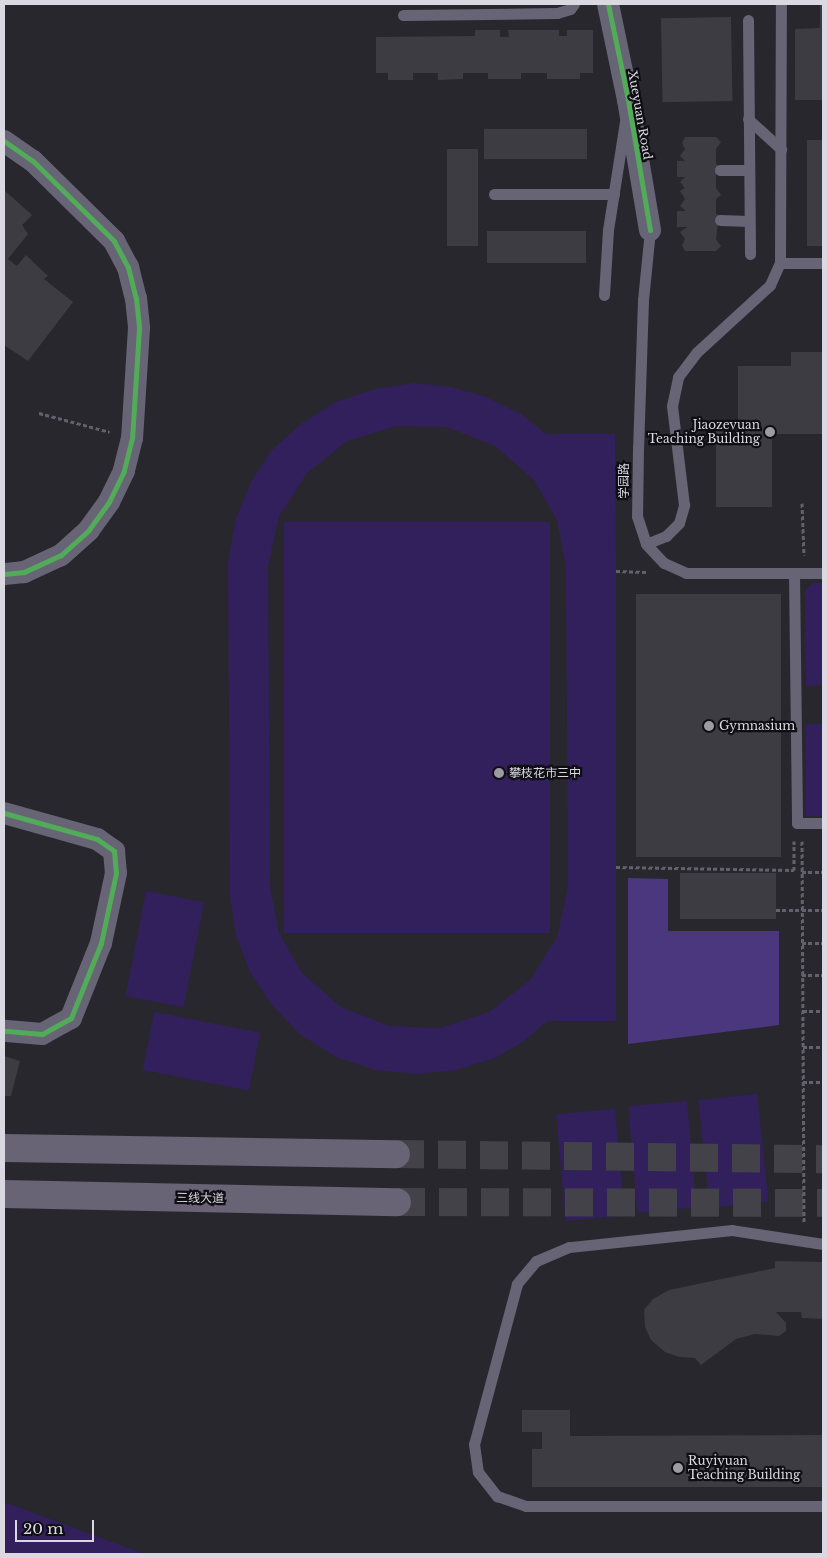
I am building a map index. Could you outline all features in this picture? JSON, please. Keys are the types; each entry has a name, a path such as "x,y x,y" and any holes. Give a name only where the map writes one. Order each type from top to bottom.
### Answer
{"main road":[{"path":"4,1148 396,1154"},
{"name":"三线大道","path":"4,1194 397,1202"}],"street":[{"name":"Xueyuan Road","path":"608,4 628,100 650,230"},
{"path":"4,141 33,161 114,241 128,266 136,298 139,328 132,438 124,471 109,502 89,530 61,555 24,572 4,574"},
{"path":"4,813 97,839 114,851 116,873 101,943 71,1018 42,1034 4,1031"}],"lane":[{"path":"403,15 557,13 570,9 574,4"},
{"path":"646,544 666,536 679,523 684,505 672,406 678,376 697,352 770,285 780,263 781,4"},
{"path":"748,20 750,254"},
{"path":"604,295 614,194 628,100"},
{"path":"748,119 780,149"},
{"path":"720,170 749,170"},
{"path":"494,194 614,194"},
{"path":"720,220 749,221"},
{"name":"学园路","path":"650,230 642,300 638,458 638,516 646,544 664,564 686,573 823,574"},
{"path":"780,263 823,263"},
{"path":"799,574 799,823 823,823"},
{"path":"823,1244 732,1230 569,1247 536,1261 517,1284 474,1444 478,1472 497,1496 526,1506 823,1506"}],"path":[{"path":"39,413 132,438"},
{"path":"799,574 802,503"},
{"path":"616,571 645,572"},
{"path":"616,867 794,870 794,823 799,823 802,872 804,1241"},
{"path":"802,872 823,872"},
{"path":"776,910 823,910"},
{"path":"802,943 823,943"},
{"path":"802,975 823,975"},
{"path":"803,1011 823,1011"},
{"path":"803,1047 823,1047"},
{"path":"803,1082 823,1082"}],"shaded area":[{"path":"414,383 451,387 486,397 521,414 546,434 615,434 616,1021 547,1021 524,1041 495,1058 456,1070 416,1074 375,1070 336,1057 301,1035 272,1005 250,972 236,935 230,896 228,561 236,518 251,482 271,451 302,423 336,402 375,389","holes":["396,426 447,427 495,446 534,480 557,520 566,567 568,887 557,937 530,980 489,1012 440,1028 389,1026 341,1007 302,973 279,933 270,887 268,566 279,516 307,473 347,441"]},
{"path":"284,522 550,522 550,933 284,933"},
{"path":"813,583 823,583 823,685 806,686 805,591"},
{"path":"806,724 823,724 823,816 806,816"},
{"path":"628,878 668,879 668,931 779,931 779,1025 628,1044"},
{"path":"146,891 204,902 183,1007 126,996"},
{"path":"154,1012 260,1033 249,1091 143,1070"},
{"path":"757,1094 768,1201 710,1208 698,1100"},
{"path":"687,1101 696,1208 638,1213 628,1106"},
{"path":"615,1109 624,1216 566,1221 556,1114"},
{"path":"4,1502 144,1554 4,1554"}],"building":[{"path":"820,4 823,4 823,100 795,100 795,29 820,28"},
{"path":"731,17 732,101 662,102 661,18"},
{"path":"475,30 500,30 500,37 509,37 508,30 559,30 559,36 567,36 567,30 593,30 593,73 580,73 580,79 547,79 547,73 521,73 521,79 488,79 488,73 463,73 463,79 438,80 438,73 413,73 413,80 388,80 388,73 376,73 376,37 475,36"},
{"path":"484,129 587,129 587,159 484,159"},
{"path":"685,137 716,137 721,142 716,149 716,164 720,166 716,173 716,188 721,195 716,199 716,214 719,215 716,239 721,246 716,251 685,251 682,245 685,239 680,232 687,227 677,227 677,211 686,211 680,206 685,199 680,191 685,188 680,182 685,177 677,177 677,161 685,161 680,156 685,149 682,143"},
{"path":"807,140 823,140 823,246 807,246"},
{"path":"447,149 478,149 478,246 447,246"},
{"path":"4,190 32,215 22,225 28,234 8,259 17,266 26,255 48,276 44,279 73,302 28,361 4,345"},
{"path":"487,231 586,231 586,263 487,263"},
{"name":"Jiaozeyuan Teaching Building","path":"791,352 823,352 823,434 772,434 772,507 716,507 716,430 738,430 738,366 791,366"},
{"name":"Gymnasium","path":"636,594 781,594 781,857 636,857"},
{"path":"680,873 776,873 776,919 680,919"},
{"path":"4,1056 20,1061 11,1096 4,1096"},
{"path":"775,1261 823,1262 823,1319 802,1318 801,1312 776,1312 786,1323 786,1331 779,1336 755,1334 736,1339 701,1365 695,1358 679,1357 665,1352 651,1340 645,1327 644,1310 653,1299 669,1290 775,1268"},
{"name":"Ruyiyuan Teaching Building","path":"522,1410 570,1410 570,1436 823,1435 823,1487 532,1487 532,1449 542,1449 542,1432 522,1432"}],"tunnel":[{"path":"396,1154 823,1159"},
{"path":"397,1202 823,1203"}],"cycle path":[{"path":"608,4 628,100 650,230"},
{"path":"4,141 33,161 114,241 128,267 136,298 139,328 132,438 124,471 109,502 89,530 61,555 24,572 4,574"},
{"path":"4,813 97,839 114,851 116,873 101,943 71,1018 42,1034 4,1031"}],"place":[{"name":"Jiaozeyuan Teaching Building","path":"770,432"},
{"name":"Gymnasium","path":"709,726"},
{"name":"攀枝花市三中","path":"499,773"},
{"name":"Ruyiyuan Teaching Building","path":"678,1468"}]}
